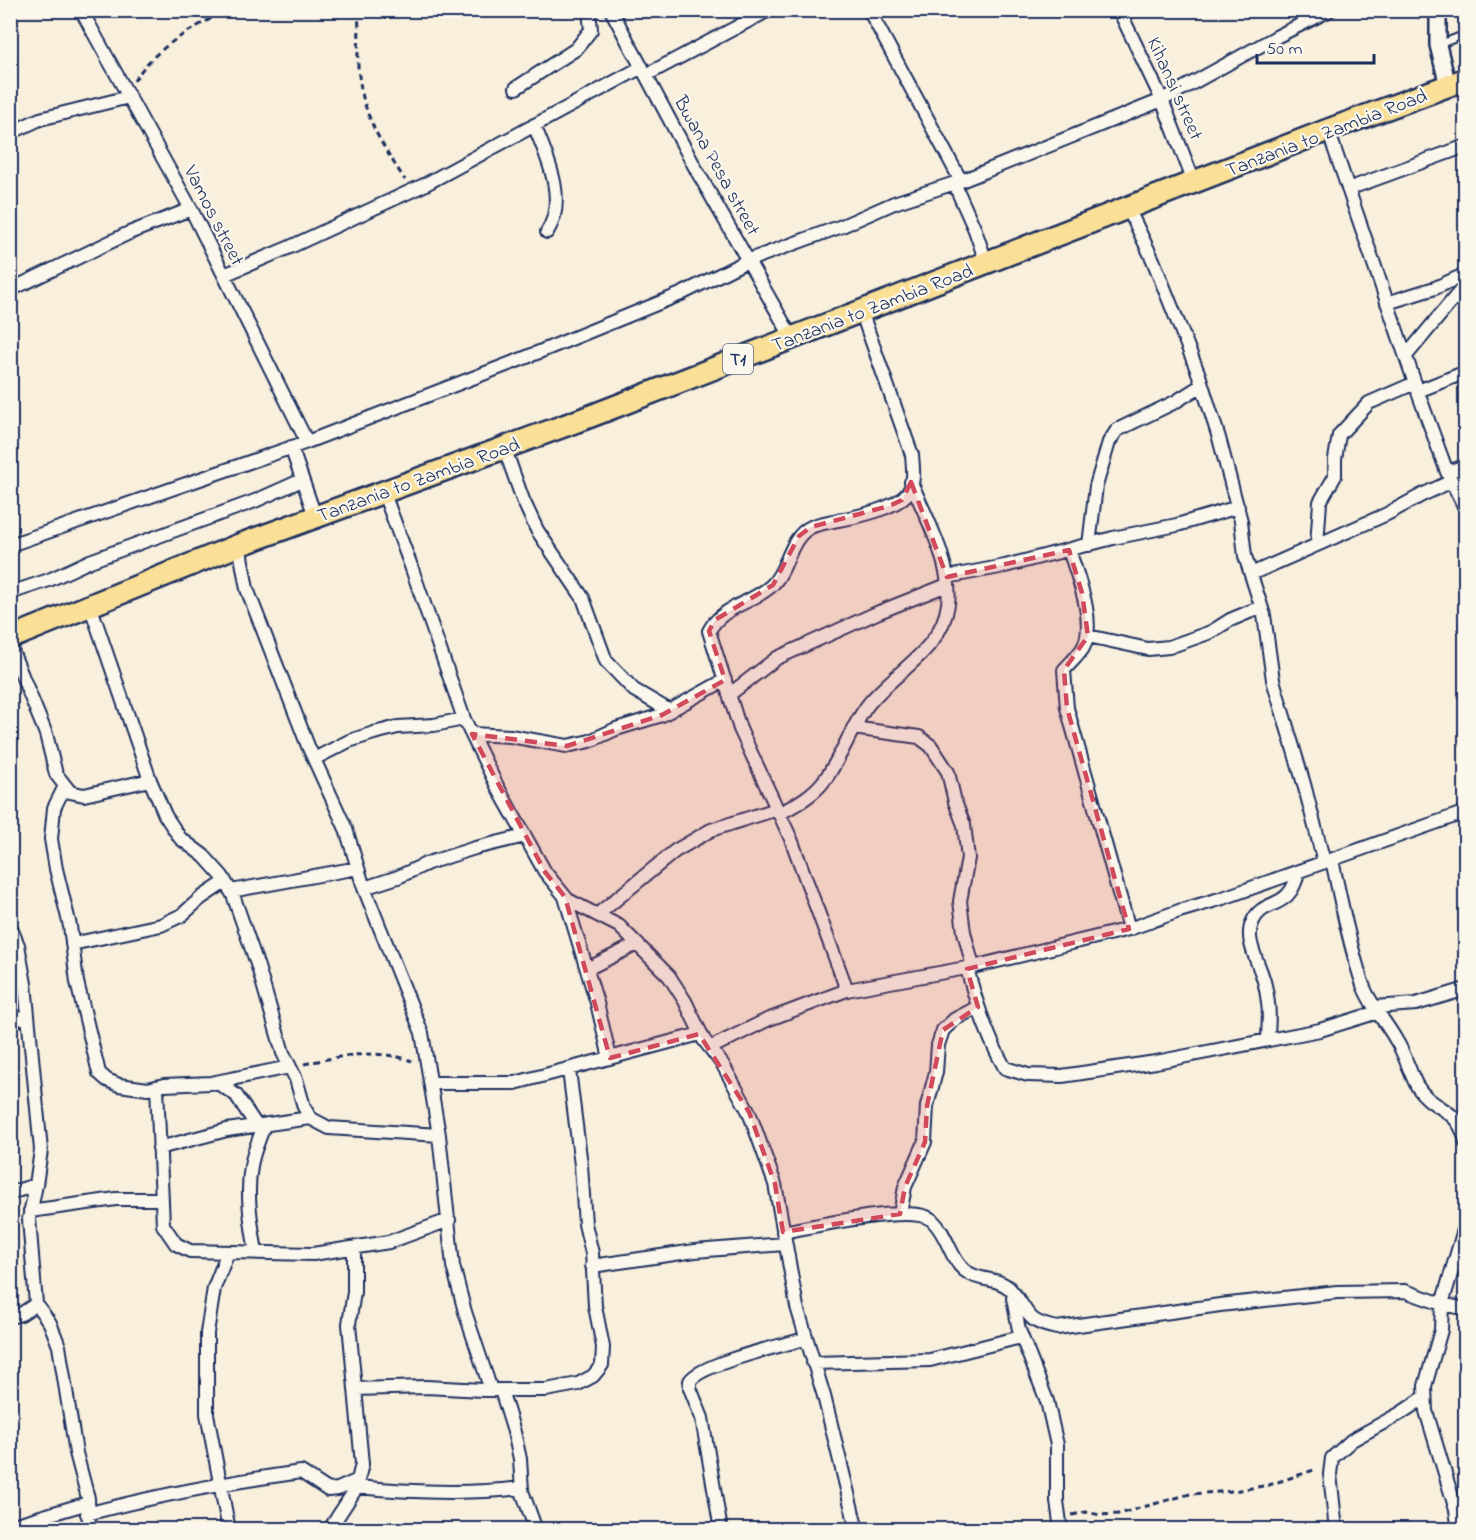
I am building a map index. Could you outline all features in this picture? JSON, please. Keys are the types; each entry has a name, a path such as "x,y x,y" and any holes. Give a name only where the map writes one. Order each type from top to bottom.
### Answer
{"highway":[{"name":"Tanzania to Zambia Road","path":"10,638 238,545 792,338 1457,82"}],"street":[{"name":"Vamos street","path":"81,10 191,209 307,442"},
{"path":"516,88 576,49 591,30 589,10"},
{"name":"Bwana Pesa street","path":"611,10 697,171 792,338"},
{"path":"224,275 411,191 486,153 534,125 769,10"},
{"path":"869,10 957,182 986,262"},
{"name":"Kihansi street","path":"1119,10 1162,100 1194,182"},
{"path":"12,540 307,442 625,317 681,294 748,260 842,226 894,203 957,182 1162,100 1330,10"},
{"path":"1438,10 1438,45 1457,82"},
{"path":"10,132 40,119 127,95"},
{"path":"534,125 551,169 554,189 556,209 554,221 547,232"},
{"path":"1328,130 1416,387 1449,477 1466,510"},
{"path":"1348,189 1466,146"},
{"path":"1128,208 1153,260 1203,385 1238,507 1245,556 1261,607 1273,680 1364,987 1397,1041 1419,1088 1429,1099 1454,1116 1463,1130 1466,1143"},
{"path":"10,290 129,233 191,209"},
{"path":"1387,303 1435,288 1466,274"},
{"path":"1406,356 1466,284"},
{"path":"847,990 791,839 740,729 709,631 715,620 727,611 757,597 773,585 799,536 811,527 889,506 902,500 910,490 913,475 912,455 861,311"},
{"path":"1317,545 1320,502 1335,476 1335,459 1340,435 1369,403 1466,372"},
{"path":"1089,545 1096,486 1109,442 1117,430 1175,402 1203,385"},
{"path":"291,447 315,516"},
{"path":"504,447 523,500 537,530 583,598 606,661 634,690 670,711"},
{"path":"1251,574 1317,545 1466,466"},
{"path":"10,592 49,580 90,561 255,501 302,480"},
{"path":"597,915 675,851 711,830 778,812 806,798 824,782 853,728 886,684 928,649 941,627 948,604 947,581 938,547 911,482"},
{"path":"383,491 464,719 525,836 546,872 565,897 587,969 610,1058"},
{"path":"730,694 777,658 947,581 1177,525 1238,507"},
{"path":"238,545 247,589 314,759 346,829 364,888 422,1034 439,1135 453,1266 465,1312 514,1432 520,1459 522,1488 536,1530"},
{"path":"1069,550 1088,620 1088,636 1083,648 1064,670 1067,708 1129,929"},
{"path":"90,605 150,780 165,815 180,838 204,856 228,886 258,968 282,1053 296,1079 304,1107 310,1118 329,1128 439,1135"},
{"path":"1088,636 1148,649 1169,647 1211,632 1230,620 1261,607"},
{"path":"10,646 16,676 46,734 56,774 70,792 84,795 150,780"},
{"path":"472,734 510,736 567,746 590,741 616,729 662,715 725,680"},
{"path":"314,759 349,741 374,733 398,727 434,725 464,719"},
{"path":"853,728 919,737 931,746 948,772 955,802 964,825 968,858 960,901 970,968 978,1007 992,1046 1005,1068 1028,1076 1062,1076 1145,1064 1320,1030 1377,1010 1416,1004 1466,989"},
{"path":"65,786 54,808 51,839 78,982 99,1073 120,1085 148,1089 216,1082 290,1067"},
{"path":"710,1048 767,1020 847,990 970,968 1129,929 1466,812"},
{"path":"364,888 398,877 428,863 525,836"},
{"path":"72,944 161,925 182,915 201,898 228,886 358,868"},
{"path":"1268,1040 1269,1004 1263,976 1253,952 1250,933 1253,921 1259,912 1285,898 1292,891 1298,872"},
{"path":"565,897 619,926 669,976 685,1001 700,1034 723,1065 749,1112 775,1184 796,1307 824,1396 857,1530"},
{"path":"10,926 25,984 41,1150 28,1219 36,1304 50,1323 59,1346 76,1453 84,1477 89,1530"},
{"path":"587,969 637,944"},
{"path":"900,1214 905,1187 925,1142 927,1106 936,1072 938,1045 943,1030 978,1007"},
{"path":"10,1021 27,1016"},
{"path":"431,1083 515,1083 700,1034"},
{"path":"355,1389 426,1387 546,1390 578,1384 593,1376 602,1365 603,1347 595,1306 592,1253 585,1224 581,1165 569,1070"},
{"path":"216,1082 236,1095 260,1125"},
{"path":"157,1087 163,1225 176,1244 190,1251 313,1254 389,1242 449,1220"},
{"path":"159,1148 218,1132 310,1118"},
{"path":"256,1252 249,1208 249,1187 251,1164 260,1125"},
{"path":"10,1193 36,1185"},
{"path":"30,1211 116,1199 161,1199"},
{"path":"592,1266 784,1238 855,1219 908,1213 930,1218 943,1232 958,1265 972,1277 1001,1283 1011,1290 1029,1317 1039,1324 1057,1328 1241,1302 1337,1292 1406,1291 1442,1304 1466,1309"},
{"path":"1459,1530 1456,1510 1426,1411 1425,1386 1442,1330 1442,1304 1461,1251 1466,1223"},
{"path":"329,1530 352,1486 358,1480 362,1464 349,1324 354,1292 354,1248"},
{"path":"228,1252 214,1288 207,1333 207,1414 229,1530"},
{"path":"1013,1294 1021,1337 1047,1401 1057,1444 1060,1524"},
{"path":"10,1317 21,1314 36,1304"},
{"path":"813,1363 930,1360 1021,1337"},
{"path":"721,1530 702,1418 690,1388 690,1381 699,1372 743,1356 805,1339"},
{"path":"1336,1530 1330,1463 1335,1453 1352,1440 1425,1397"},
{"path":"10,1526 88,1508 302,1472 328,1490 352,1486 427,1492 485,1492 522,1488"}],"lane":[{"path":"1438,45 1466,34"}],"path":[{"path":"127,95 142,67 167,45 227,10"},
{"path":"357,10 360,25 358,63 364,104 370,123 382,146 411,191"},
{"path":"290,1067 333,1058 376,1053 408,1059 428,1067"},
{"path":"1060,1524 1086,1512 1100,1515 1118,1514 1190,1494 1233,1491 1269,1485 1330,1463"}],"highlighted area":[{"path":"911,482 947,577 1069,550 1082,593 1088,636 1064,670 1067,708 1129,929 967,969 978,1007 943,1030 927,1106 925,1142 905,1187 900,1214 783,1232 775,1184 749,1112 699,1034 610,1058 565,897 545,872 472,734 567,746 662,715 725,680 709,631 715,620 773,585 799,536 811,527 889,506 902,500"}]}
